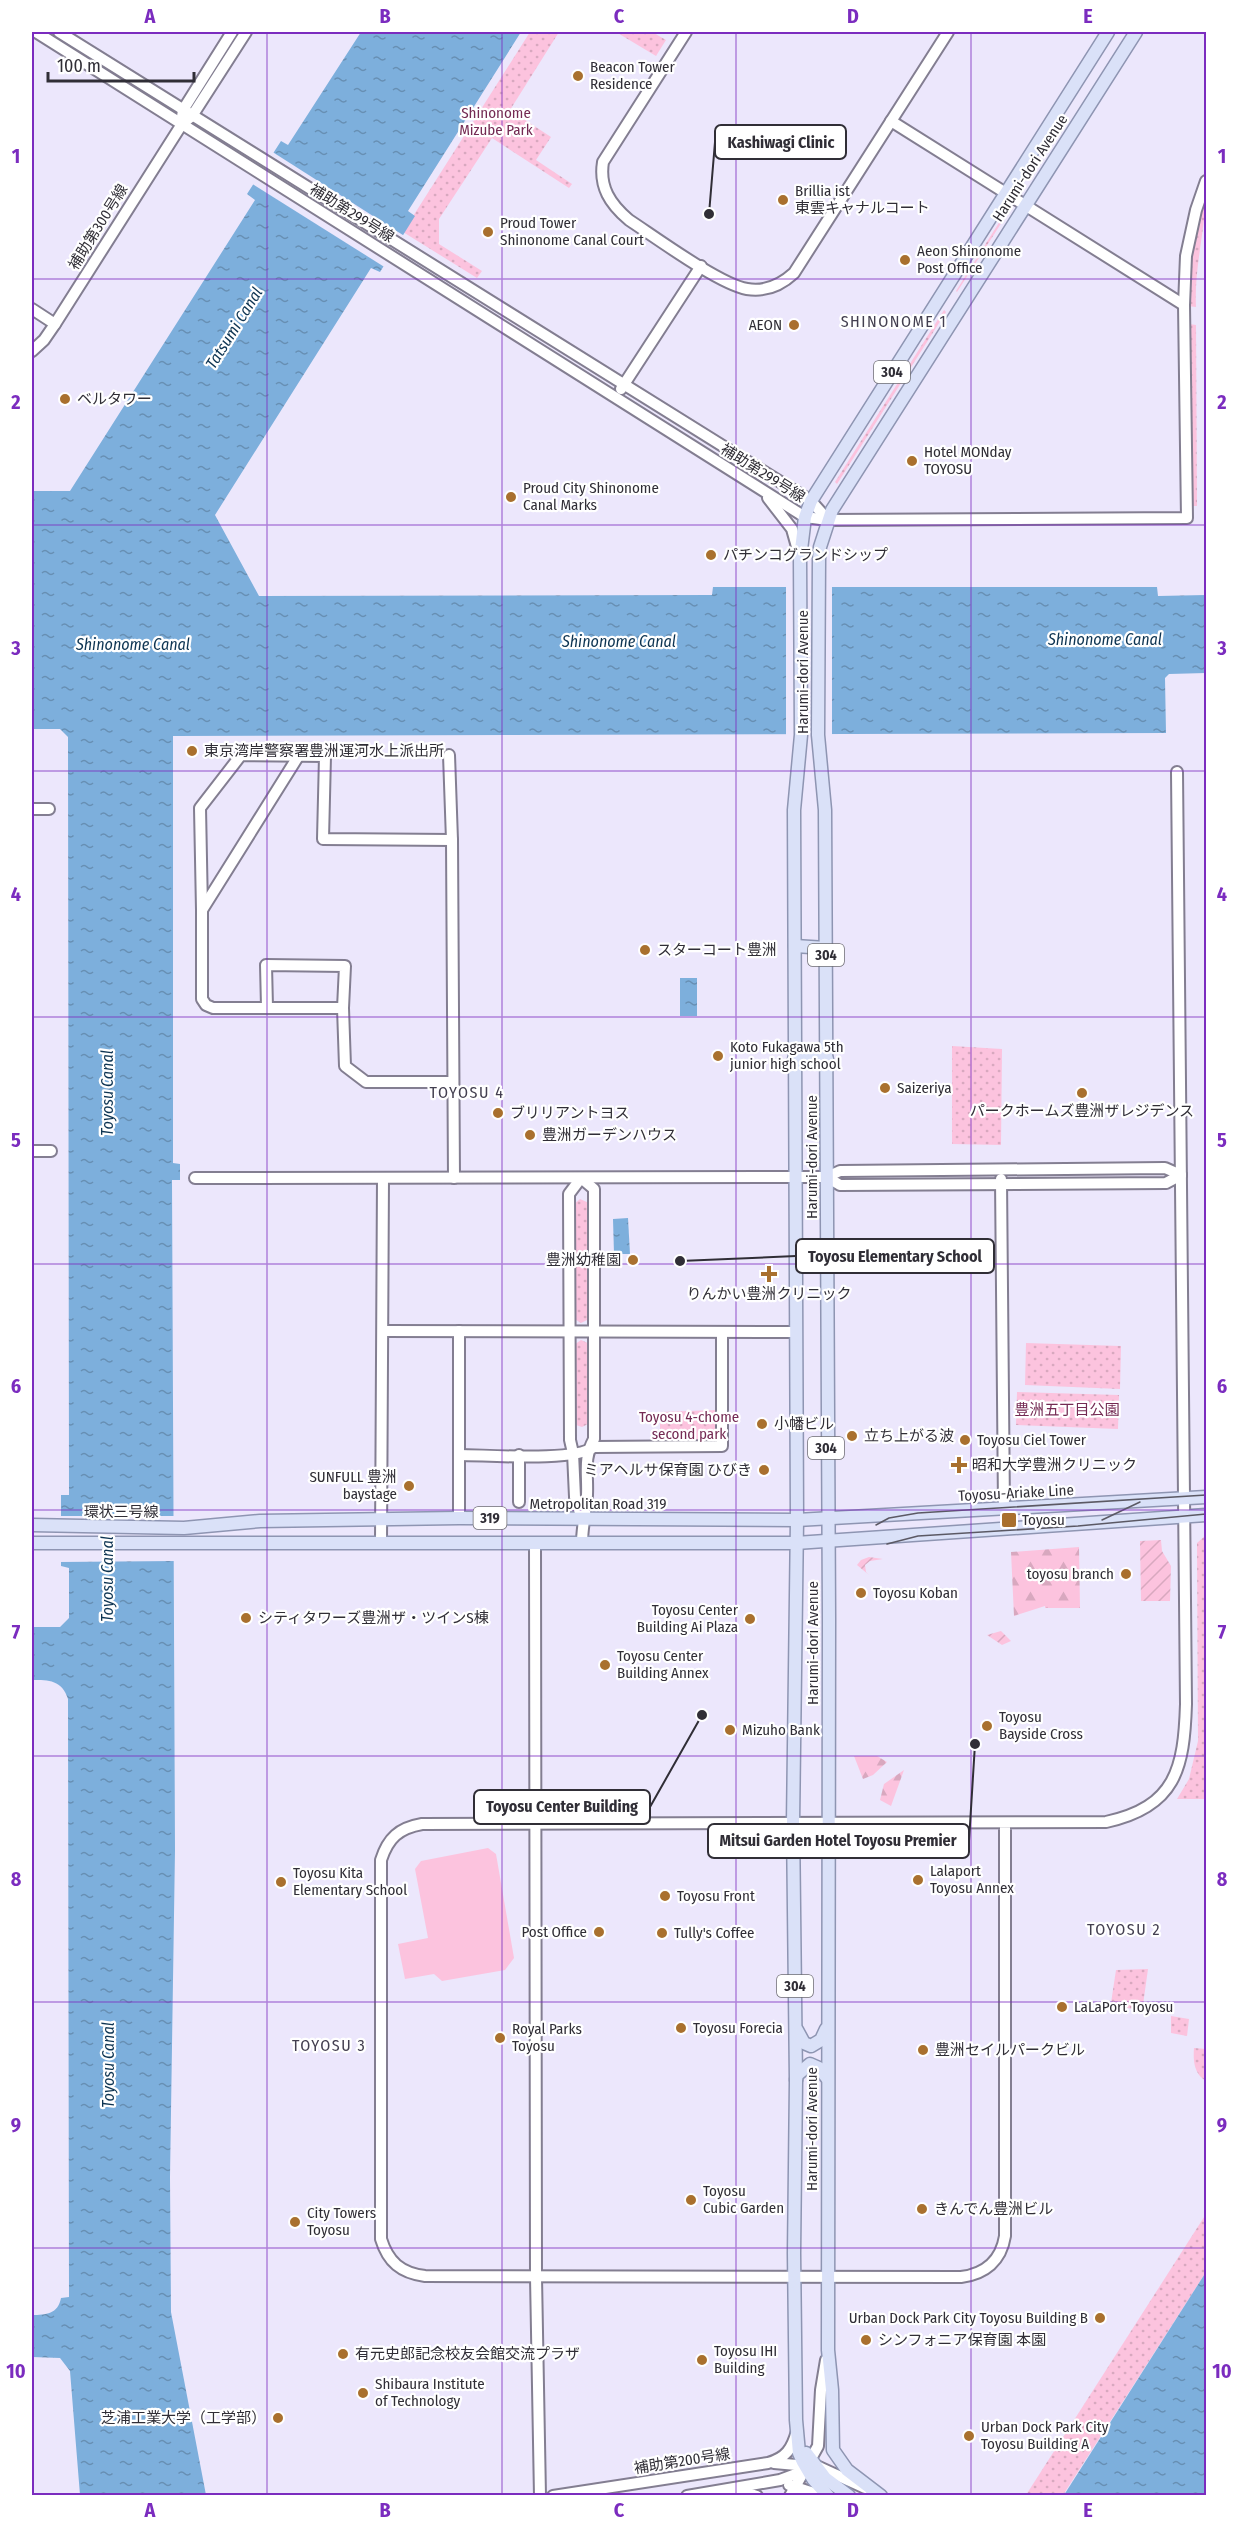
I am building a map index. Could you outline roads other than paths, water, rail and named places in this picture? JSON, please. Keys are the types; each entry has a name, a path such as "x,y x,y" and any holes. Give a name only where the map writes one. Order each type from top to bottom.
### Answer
{"main road":[{"name":"Harumi-dori Avenue","path":"826,2496 799,2453 794,2277 796,2026 793,1823 797,1520 794,810 801,735 800,558 805,518 811,501 1108,32"},
{"name":"Harumi-dori Avenue","path":"880,2496 847,2470 833,2450 832,2390 828,2350 826,948 825,810 818,735 817,584 820,547 828,520 838,500 1136,32"},
{"path":"795,946 826,948"},
{"path":"794,1059 826,1059"},
{"name":"Toyosu-Ariake Line","path":"827,1519 1206,1497"},
{"path":"827,1542 1206,1515"},
{"name":"Metropolitan Road 319","path":"184,1528 260,1521 382,1519 797,1520"},
{"name":"319","path":"797,1520 827,1519"},
{"name":"環状三号線","path":"32,1525 184,1528"},
{"name":"319","path":"381,1543 827,1542"},
{"name":"環状三号線","path":"32,1543 381,1543"},
{"path":"796,2026 801,2039 811,2046 821,2040 827,2025"},
{"path":"796,2081 797,2075 810,2064 819,2068 827,2078"},
{"path":"808,2466 849,2496"}],"street":[{"name":"補助第299号線","path":"36,32 805,518 828,520"},
{"name":"補助第299号線","path":"59,32 811,501 828,520"},
{"path":"187,113 232,32"},
{"path":"187,113 246,32"},
{"path":"686,32 603,162 602,173 608,198 616,209 629,220 701,266 734,285 747,289 768,288 783,282 794,273 948,32"},
{"name":"補助第300号線","path":"32,351 44,340 55,324 187,113"},
{"path":"891,121 1184,305"},
{"path":"828,520 1187,518 1184,305 1186,256 1196,210 1206,181"},
{"path":"616,398 701,266"},
{"path":"32,309 55,324"},
{"path":"752,484 786,520 795,537 800,558"},
{"path":"343,1008 213,1008 206,1005 202,999 200,808 241,755 325,756 323,839 452,840"},
{"path":"202,910 299,755"},
{"path":"449,755 452,840 454,1178"},
{"path":"1005,1823 1003,2247 989,2267 968,2276 536,2277 409,2274 395,2265 386,2254 381,2239 381,1860 386,1845 395,1834 408,1826 535,1823 1106,1822 1124,1818 1147,1808 1162,1795 1176,1774 1184,1752 1185,1736 1177,772"},
{"path":"32,809 49,809"},
{"path":"267,1007 266,964 345,966 343,1008 345,1066 366,1082 453,1082"},
{"path":"32,1151 51,1151"},
{"path":"195,1178 794,1177 827,1176 840,1171 1166,1168 1181,1175"},
{"path":"1001,1170 1004,1508"},
{"path":"827,1176 840,1185 1002,1186 1166,1183 1181,1175"},
{"path":"381,1543 382,1178"},
{"path":"581,1178 569,1194 569,1331 570,1440 573,1453 575,1497 582,1519"},
{"path":"581,1178 594,1189 594,1439 587,1453 582,1544"},
{"path":"383,1331 795,1332"},
{"path":"459,1331 459,1518"},
{"path":"459,1455 587,1453 594,1447 722,1446 722,1332"},
{"path":"519,1455 519,1502"},
{"path":"534,1543 536,2277 540,2496"},
{"path":"793,2491 808,2466 819,2440 821,2390 828,2350"},
{"name":"補助第200号線","path":"553,2496 768,2463 779,2459 789,2451 797,2430"},
{"path":"768,2463 808,2466 830,2471 880,2496"},
{"path":"687,2496 770,2482 790,2477 808,2466"},
{"path":"770,2482 793,2491 826,2496"},
{"path":"730,2488 747,2491 757,2496"}],"water":[{"path":"361,32 521,32 408,211 415,216 380,272 371,268 215,515 259,596 712,595 713,587 1157,587 1158,596 1206,595 1206,673 1169,674 1165,678 1166,733 173,736 173,1163 180,1164 180,1180 172,1180 175,1850 170,2177 171,2312 206,2495 80,2495 70,2371 60,2358 32,2357 32,2315 51,2312 57,2307 61,2298 69,2297 68,1699 62,1688 54,1682 32,1680 32,1627 60,1627 69,1618 69,1568 61,1566 61,1495 69,1495 68,737 60,729 32,729 32,491 70,491 255,200 247,194 281,141 288,145"},
{"path":"680,978 697,978 697,1016 680,1016"},
{"path":"628,1218 630,1254 614,1254 613,1219"},
{"path":"1206,2272 1206,2495 1064,2495"}],"tram line":[{"path":"876,1525 889,1518 918,1513 1206,1495"},
{"path":"1102,1520 1140,1502"},
{"path":"887,1544 918,1536 1078,1526 1206,1514"}],"place":[{"name":"Beacon Tower Residence","path":"578,76"},
{"name":"Brillia ist 東雲キャナルコート","path":"783,200"},
{"name":"Kashiwagi Clinic","path":"709,214"},
{"name":"Proud Tower Shinonome Canal Court","path":"488,232"},
{"name":"Aeon Shinonome Post Office","path":"905,260"},
{"name":"AEON","path":"794,325"},
{"name":"ベルタワー","path":"65,399"},
{"name":"Hotel MONday TOYOSU","path":"912,461"},
{"name":"Proud City Shinonome Canal Marks","path":"511,497"},
{"name":"パチンコグランドシップ","path":"711,555"},
{"name":"東京湾岸警察署豊洲運河水上派出所","path":"192,751"},
{"name":"スターコート豊洲","path":"645,950"},
{"name":"Koto Fukagawa 5th junior high school","path":"718,1056"},
{"name":"Saizeriya","path":"885,1088"},
{"name":"パークホームズ豊洲ザレジデンス","path":"1082,1093"},
{"name":"ブリリアントヨス","path":"498,1113"},
{"name":"豊洲ガーデンハウス","path":"530,1135"},
{"name":"豊洲幼稚園","path":"633,1260"},
{"name":"Toyosu Elementary School","path":"680,1261"},
{"name":"りんかい豊洲クリニック","path":"769,1274"},
{"name":"小幡ビル","path":"762,1424"},
{"name":"立ち上がる波","path":"852,1436"},
{"name":"Toyosu Ciel Tower","path":"965,1440"},
{"name":"昭和大学豊洲クリニック","path":"959,1465"},
{"name":"ミアヘルサ保育園 ひびき","path":"764,1470"},
{"name":"SUNFULL 豊洲 baystage","path":"409,1486"},
{"name":"Toyosu","path":"1009,1520"},
{"name":"toyosu branch","path":"1126,1574"},
{"name":"Toyosu Koban","path":"861,1593"},
{"name":"シティタワーズ豊洲ザ・ツインS棟","path":"246,1618"},
{"name":"Toyosu Center Building Ai Plaza","path":"750,1619"},
{"name":"Toyosu Center Building Annex","path":"605,1665"},
{"name":"Toyosu Center Building","path":"702,1715"},
{"name":"Toyosu Bayside Cross","path":"987,1726"},
{"name":"Mizuho Bank","path":"730,1730"},
{"name":"Mitsui Garden Hotel Toyosu Premier","path":"975,1744"},
{"name":"Lalaport Toyosu Annex","path":"918,1880"},
{"name":"Toyosu Kita Elementary School","path":"281,1882"},
{"name":"Toyosu Front","path":"665,1896"},
{"name":"Post Office","path":"599,1932"},
{"name":"Tully's Coffee","path":"662,1933"},
{"name":"LaLaPort Toyosu","path":"1062,2007"},
{"name":"Toyosu Forecia","path":"681,2028"},
{"name":"Royal Parks Toyosu","path":"500,2038"},
{"name":"豊洲セイルパークビル","path":"923,2050"},
{"name":"Toyosu Cubic Garden","path":"691,2200"},
{"name":"きんでん豊洲ビル","path":"922,2209"},
{"name":"City Towers Toyosu","path":"295,2222"},
{"name":"Urban Dock Park City Toyosu Building B","path":"1100,2318"},
{"name":"シンフォニア保育園 本園","path":"866,2340"},
{"name":"有元史郎記念校友会館交流プラザ","path":"343,2354"},
{"name":"Toyosu IHI Building","path":"702,2360"},
{"name":"Shibaura Institute of Technology","path":"363,2393"},
{"name":"芝浦工業大学（工学部）","path":"278,2418"},
{"name":"Urban Dock Park City Toyosu Building A","path":"969,2436"}],"district":[{"name":"SHINONOME 1","path":"894,321"},
{"name":"TOYOSU 4","path":"467,1092"},
{"name":"TOYOSU 2","path":"1124,1929"},
{"name":"TOYOSU 3","path":"329,2045"}],"park label":[{"name":"Shinonome Mizube Park","path":"496,122"},
{"name":"豊洲五丁目公園","path":"1067,1410"},
{"name":"Toyosu 4-chome second park","path":"689,1426"}],"water label":[{"name":"Tatsumi Canal","path":"234,328"},
{"name":"Shinonome Canal","path":"1105,639"},
{"name":"Shinonome Canal","path":"619,641"},
{"name":"Shinonome Canal","path":"133,644"},
{"name":"Toyosu Canal","path":"107,1093"},
{"name":"Toyosu Canal","path":"107,1579"},
{"name":"Toyosu Canal","path":"108,2065"}]}
